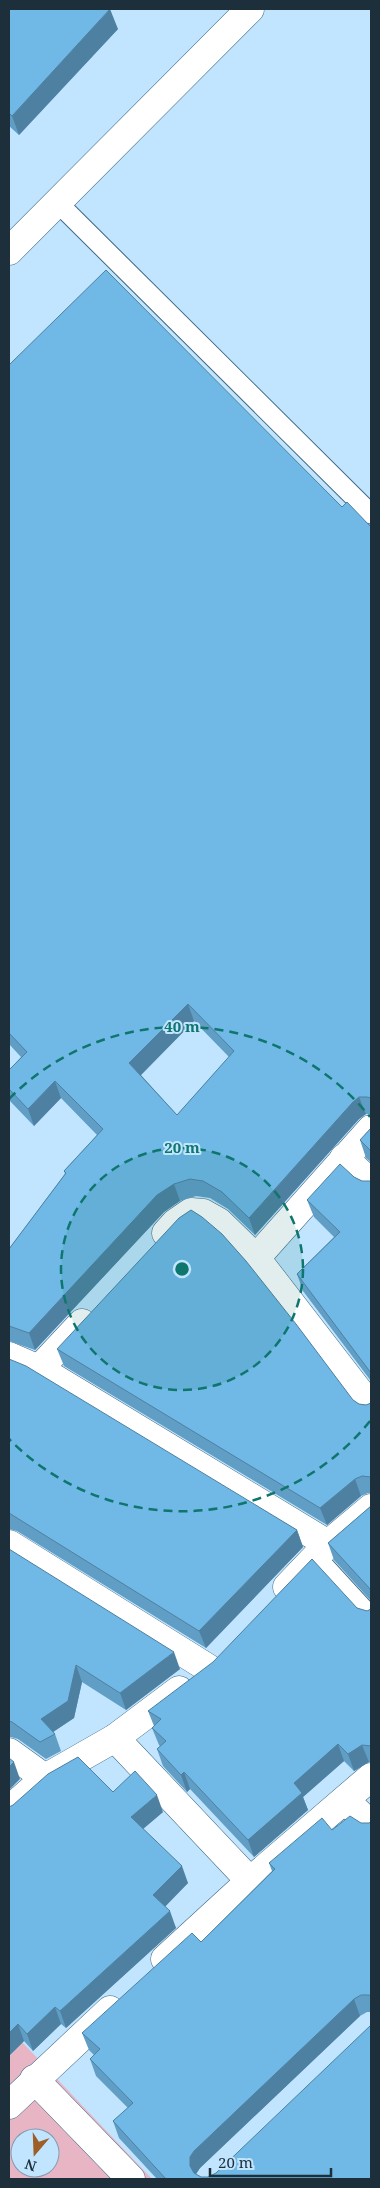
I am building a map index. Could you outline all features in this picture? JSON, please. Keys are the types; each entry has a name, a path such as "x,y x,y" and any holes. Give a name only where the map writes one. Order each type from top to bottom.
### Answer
{"street":[{"path":"9,251 250,9"},
{"path":"256,1258 371,1129"},
{"path":"344,1158 371,1183"},
{"path":"148,1252 175,1223 191,1212 203,1212 219,1222 256,1258 371,1407"},
{"path":"39,1369 102,1302"},
{"path":"9,1356 39,1369 322,1551"},
{"path":"269,1606 322,1551 371,1508"},
{"path":"9,1544 208,1668"},
{"path":"9,1810 46,1778 115,1738 208,1668 229,1647"},
{"path":"115,1738 250,1881"},
{"path":"9,1752 46,1778"},
{"path":"150,1973 250,1881 371,1777"},
{"path":"345,1800 371,1825"},
{"path":"9,2105 34,2079 128,1993"},
{"path":"34,2079 131,2179"}],"lane":[{"path":"57,202 371,514"},
{"path":"322,1551 371,1617"}],"shaded area":[{"path":"22,2042 152,2179 9,2179 9,2057"}],"building":[{"path":"9,9 110,9 12,116 9,113"},
{"path":"106,270 342,507 347,502 371,527 371,1098 359,1097 353,1102 249,1218 222,1192 203,1181 190,1179 174,1184 157,1195 29,1333 9,1326 9,1249 66,1173 64,1171 103,1129 55,1081 28,1109 9,1089 9,1070 27,1052 9,1033 9,365","holes":["188,1004 234,1051 177,1115 129,1063"]},
{"path":"371,1128 371,1151 360,1140"},
{"path":"340,1164 354,1177 362,1181 371,1180 371,1373 297,1274 340,1232 307,1200"},
{"path":"191,1210 222,1234 246,1261 353,1400 359,1404 366,1405 371,1403 371,1477 362,1476 355,1479 320,1508 57,1349 179,1218"},
{"path":"9,1359 26,1366 297,1530 199,1631 9,1513"},
{"path":"371,1506 371,1590 328,1543"},
{"path":"9,1549 174,1652 120,1693 76,1665 68,1701 41,1719 55,1734 40,1742 9,1721"},
{"path":"312,1559 357,1608 367,1611 371,1609 371,1746 362,1745 348,1754 338,1744 294,1783 302,1793 248,1840 184,1772 181,1775 157,1749 166,1741 152,1728 161,1719 148,1711 213,1662"},
{"path":"78,1757 113,1792 135,1771 157,1795 131,1817 182,1866 153,1895 170,1911 60,2011 55,2007 27,2034 18,2024 9,2033 9,1807 48,1774"},
{"path":"9,1758 14,1762 9,1767"},
{"path":"350,1816 361,1823 371,1822 371,1996 361,1995 354,1999 194,2151 190,2157 190,2166 194,2173 201,2177 208,2177 216,2173 371,2025 371,2179 166,2179 113,2121 133,2103 90,2059 100,2049 82,2033 192,1933 201,1942 275,1869 269,1863 322,1818 332,1830"}]}
